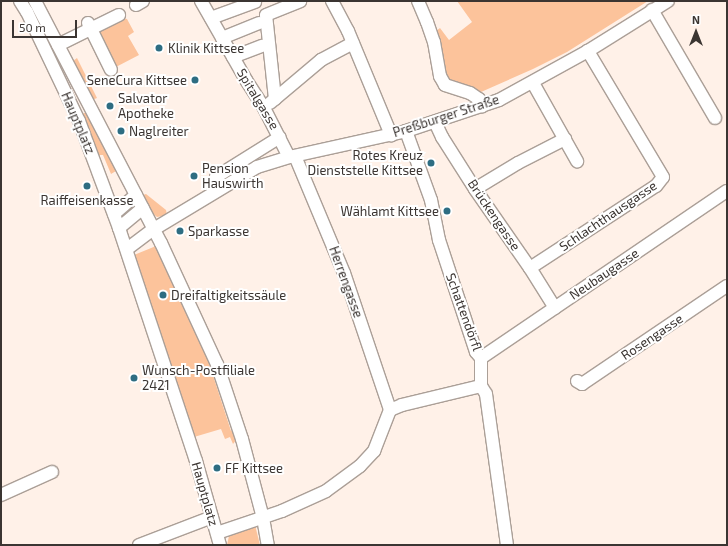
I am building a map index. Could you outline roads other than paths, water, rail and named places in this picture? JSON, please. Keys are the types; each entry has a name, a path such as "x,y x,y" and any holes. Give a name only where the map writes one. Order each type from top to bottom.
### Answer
{"street":[{"name":"Hauptplatz","path":"20,1 34,25 79,121 127,249 194,454 218,539 263,518 242,439 217,364 154,229 35,1"},
{"name":"Spitalgasse","path":"201,1 292,156"},
{"path":"275,99 266,15 300,1"},
{"path":"332,1 348,31 390,135"},
{"path":"418,1 434,42 440,76 445,85 470,93 477,97 482,106"},
{"name":"Preßburger Straße","path":"154,229 257,167 292,156 406,131 482,106 533,83 588,51 668,1"},
{"path":"211,18 255,2"},
{"path":"652,10 715,118"},
{"path":"58,45 89,25 119,15"},
{"path":"222,38 259,23"},
{"path":"89,25 110,70"},
{"path":"264,108 321,60 353,43"},
{"path":"233,57 262,46"},
{"name":"Schlachthausgasse","path":"530,268 656,186 662,177 588,51"},
{"path":"533,83 578,161"},
{"name":"Brückengasse","path":"435,122 442,137 475,189 530,268 554,308"},
{"name":"Schattendörfl","path":"406,131 430,200 439,240 468,330 476,352 481,358 481,386 486,394 506,545"},
{"path":"218,190 216,177 280,137"},
{"path":"475,189 518,163 565,139"},
{"name":"Herrengasse","path":"292,156 344,273 390,410"},
{"name":"Neubaugasse","path":"481,358 727,191"},
{"path":"114,214 136,195"},
{"path":"119,228 143,208"},
{"path":"127,249 154,229"},
{"name":"Rosengasse","path":"577,381 582,384 727,286"},
{"path":"268,545 263,518 326,491 360,466 374,451 390,410 402,405 481,386"},
{"path":"1,495 52,472"},
{"path":"139,545 212,517"}],"place":[{"name":"Klinik Kittsee","path":"159,48"},
{"name":"SeneCura Kittsee","path":"195,80"},
{"name":"Salvator Apotheke","path":"110,106"},
{"name":"Naglreiter","path":"121,131"},
{"name":"Rotes Kreuz Dienststelle Kittsee","path":"431,163"},
{"name":"Pension Hauswirth","path":"194,176"},
{"name":"Raiffeisenkasse","path":"87,186"},
{"name":"Wählamt Kittsee","path":"447,211"},
{"name":"Sparkasse","path":"180,231"},
{"name":"Dreifaltigkeitssäule","path":"163,295"},
{"name":"Wunsch-Postfiliale 2421","path":"134,378"},
{"name":"FF Kittsee","path":"217,468"}]}
